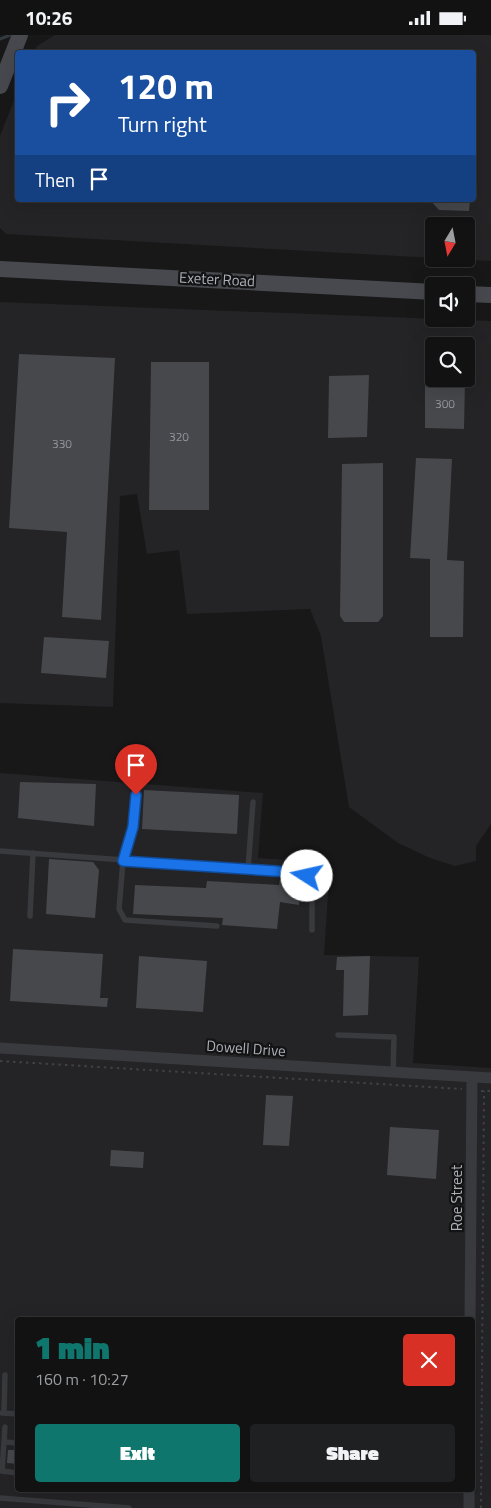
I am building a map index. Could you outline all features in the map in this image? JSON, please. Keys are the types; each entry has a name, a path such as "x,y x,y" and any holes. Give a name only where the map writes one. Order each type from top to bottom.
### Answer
{"main road":[{"path":"0,86 20,35"},
{"name":"Exeter Road","path":"0,269 425,292"},
{"path":"475,294 491,295"}],"street":[{"name":"Dowell Drive","path":"0,1047 491,1078"},
{"name":"Roe Street","path":"470,1317 472,1077"},
{"path":"469,1492 469,1508"}],"lane":[{"path":"136,795 133,827 123,861 119,909 125,920 218,926"},
{"path":"248,869 254,802"},
{"path":"0,851 290,872 307,876 312,888 312,931"},
{"path":"30,916 33,853"},
{"path":"338,1035 394,1037 393,1072"},
{"path":"5,1375 2,1413 15,1414"},
{"path":"5,1427 2,1471 15,1473"},
{"path":"4,1443 15,1443"},
{"path":"0,1498 129,1508"}],"path":[{"path":"0,1061 491,1091"},
{"path":"481,1508 484,1091"}],"shaded area":[{"path":"55,35 491,35 491,261 475,260 475,217 425,217 425,257 6,234 0,228 0,136 15,98 15,202 476,202 476,50 36,50 37,46"},
{"path":"0,302 425,318 425,327 475,327 475,320 491,321 491,824 476,846 476,861 455,866 430,858 398,843 349,807 321,636 310,609 187,614 179,550 147,554 137,494 120,496 113,707 0,703"},
{"path":"0,773 263,793 258,858 330,863 324,955 419,957 413,1063 491,1068 491,1508 0,1508"}],"building":[{"path":"432,202 470,202 469,211 439,210"},
{"path":"19,354 115,358 101,620 62,617 67,532 9,528"},
{"path":"151,362 209,362 209,510 149,510"},
{"path":"369,375 367,437 328,438 329,376"},
{"path":"425,387 465,387 464,429 425,428"},
{"path":"416,458 452,459 447,560 464,561 463,637 430,637 430,559 410,558"},
{"path":"383,463 383,616 378,622 344,622 340,616 342,464"},
{"path":"44,637 109,641 106,678 41,673"},
{"path":"20,782 96,784 94,826 18,818"},
{"path":"144,790 239,795 237,834 142,829"},
{"path":"49,859 93,862 99,870 95,918 46,914"},
{"path":"280,879 301,882 299,905 280,902 277,929 222,925 223,918 133,914 135,885 206,888 207,881 279,885"},
{"path":"13,949 103,954 100,998 108,998 107,1007 10,1001"},
{"path":"139,956 207,961 203,1012 136,1008"},
{"path":"370,956 368,1015 343,1016 344,970 336,970 337,957"},
{"path":"266,1095 293,1096 289,1146 263,1145"},
{"path":"390,1127 439,1130 436,1179 387,1175"},
{"path":"111,1150 144,1152 143,1168 110,1166"},
{"path":"8,1450 15,1450 15,1464 7,1463"}],"waterway":[{"path":"0,39 10,35"}],"route":[{"path":"136,795 133,827 123,861 290,872 307,876"}]}
